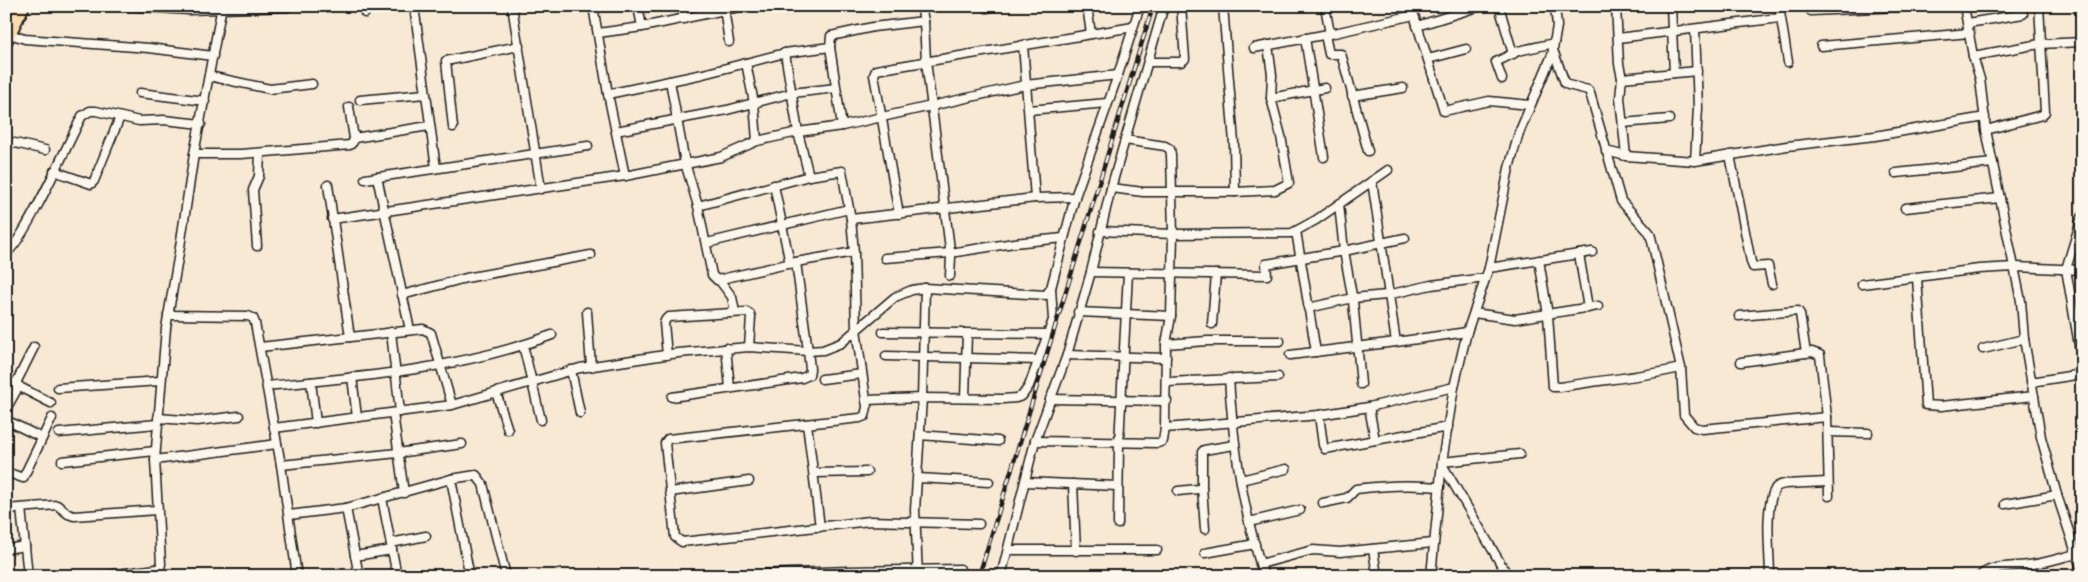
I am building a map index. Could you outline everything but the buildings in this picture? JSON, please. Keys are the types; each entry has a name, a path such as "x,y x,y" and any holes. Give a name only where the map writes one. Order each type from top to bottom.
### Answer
{"main road":[{"path":"6,12 9,6"},
{"path":"7,35 22,6"}],"street":[{"path":"126,6 288,7"},
{"path":"414,6 436,168"},
{"path":"512,6 542,189"},
{"path":"593,6 608,94 625,176"},
{"path":"638,6 642,27"},
{"path":"682,6 684,19"},
{"path":"598,33 642,27 744,6"},
{"path":"921,6 950,253 950,276"},
{"path":"987,6 987,8 995,6"},
{"path":"1087,6 1091,34"},
{"path":"866,400 922,398 1010,399 1022,396 1029,386 1054,320 1051,288 1075,196 1118,75 1140,6"},
{"path":"1000,576 1035,441 1067,355 1111,188 1164,6"},
{"path":"1149,62 1181,62 1185,59 1181,6"},
{"path":"1223,6 1234,144 1235,192"},
{"path":"1325,6 1330,54 1341,54 1368,151"},
{"path":"1417,26 1481,6"},
{"path":"1499,6 1513,54"},
{"path":"1431,576 1433,543 1454,388 1467,332 1489,268 1509,168 1519,133 1553,45 1557,26 1555,6"},
{"path":"1616,6 1619,64 1622,78 1620,98 1626,156"},
{"path":"1671,6 1674,73"},
{"path":"1779,6 1788,62"},
{"path":"1811,11 1919,6"},
{"path":"1964,6 1973,56 1980,80 1986,130 2022,301 2024,339 2041,437 2057,495 2082,571"},
{"path":"1986,130 2044,114 2039,6"},
{"path":"101,576 138,573 160,568 155,451 160,381 168,316 194,154 222,8"},
{"path":"724,9 729,42"},
{"path":"1254,48 1328,34 1414,14 1444,111 1489,101 1530,105"},
{"path":"1968,23 2023,14"},
{"path":"1618,38 1780,18"},
{"path":"842,126 830,36 924,21"},
{"path":"899,214 874,71 1133,27"},
{"path":"1695,29 1698,108 1695,161"},
{"path":"1821,46 1970,33"},
{"path":"7,35 25,39 149,48 213,56"},
{"path":"1305,38 1324,157"},
{"path":"1973,56 2040,44 2082,42"},
{"path":"1023,45 1035,198"},
{"path":"1502,79 1496,62 1513,54 1553,45"},
{"path":"1553,45 1565,82 1568,85 1588,90 1590,93 1621,201 1652,237 1681,368 1684,415 1694,427 1702,430 1828,417"},
{"path":"453,127 446,61 519,46"},
{"path":"1111,188 1142,192 1235,192 1275,190 1289,183 1281,136 1271,98 1272,75 1268,46"},
{"path":"608,94 785,53 830,47"},
{"path":"1428,59 1466,49"},
{"path":"785,53 798,132 809,176"},
{"path":"746,63 754,103 757,141"},
{"path":"1622,78 1697,71"},
{"path":"332,218 625,176 721,157 757,141 798,132 882,118 932,105 1025,86 1118,75"},
{"path":"209,76 264,88 279,89 312,84"},
{"path":"670,81 685,163 707,243 712,275 720,281 732,297 735,312"},
{"path":"616,131 754,103 792,93 836,88"},
{"path":"1271,98 1325,88"},
{"path":"1352,96 1403,88"},
{"path":"140,93 205,101"},
{"path":"360,100 425,94"},
{"path":"1029,110 1107,103"},
{"path":"194,154 260,153 350,145 354,142 354,138 349,107"},
{"path":"6,253 30,220 85,113 96,111 139,122 164,120 201,124"},
{"path":"54,171 91,184 94,181 120,117"},
{"path":"1606,151 1626,156 1695,161 1787,146 1875,136 1985,117"},
{"path":"1623,123 1669,119"},
{"path":"354,138 429,126"},
{"path":"1035,441 1161,443 1163,440 1167,402 1166,344 1170,316 1173,234 1170,149 1165,146 1125,140"},
{"path":"6,141 45,150"},
{"path":"365,179 588,146"},
{"path":"257,246 253,190 259,176 260,153"},
{"path":"1730,155 1751,262 1753,267 1768,266 1772,284"},
{"path":"1896,173 1993,163"},
{"path":"1100,232 1173,234 1292,233 1388,170"},
{"path":"698,206 809,176 842,171 851,219 854,252 856,330 866,412 860,418 668,439 665,443 675,537 677,540 682,542 877,521 979,524"},
{"path":"377,177 410,330"},
{"path":"1372,180 1387,295 1396,342"},
{"path":"328,185 350,336"},
{"path":"672,397 802,378 808,375 810,369 808,351 793,263 782,225 774,185"},
{"path":"851,219 1035,198 1075,196"},
{"path":"1905,208 2000,198"},
{"path":"1338,204 1353,298 1361,384"},
{"path":"707,243 849,209"},
{"path":"2082,217 2066,270 2078,324 2082,363"},
{"path":"1296,231 1316,352"},
{"path":"885,258 950,253 1063,238"},
{"path":"1090,272 1268,275 1266,264 1344,251 1404,238"},
{"path":"720,281 793,263 854,252"},
{"path":"1489,268 1592,252"},
{"path":"1579,254 1588,308"},
{"path":"402,295 466,278 591,255"},
{"path":"1539,260 1548,315 1552,383 1554,388 1681,368"},
{"path":"1862,284 1979,269 2015,267 2082,270"},
{"path":"1118,524 1117,486 1128,273"},
{"path":"1212,324 1216,274"},
{"path":"1308,308 1353,298 1387,295 1431,285 1485,278"},
{"path":"1917,278 1926,405 1941,406 2034,396"},
{"path":"274,428 452,405 571,370 667,354 749,347 808,351 834,346 841,343 895,297 912,290 924,288 1046,295 1051,288"},
{"path":"918,573 915,522 922,398 924,288"},
{"path":"1474,313 1505,319 1548,315 1598,306"},
{"path":"1739,316 1798,311 1806,353"},
{"path":"587,312 592,366"},
{"path":"667,354 666,319 670,317 735,312 750,314 749,347"},
{"path":"1078,312 1170,316"},
{"path":"168,316 248,316 255,323 281,465 297,576"},
{"path":"260,347 423,329 431,333 452,405"},
{"path":"391,332 395,372 398,453 404,493"},
{"path":"884,332 1049,334"},
{"path":"1290,356 1358,345 1396,342 1467,332"},
{"path":"965,398 967,334"},
{"path":"267,386 441,366 523,346 552,335"},
{"path":"1982,349 2024,339"},
{"path":"1166,344 1206,341 1280,341"},
{"path":"523,346 541,420"},
{"path":"6,409 34,347"},
{"path":"726,348 730,388"},
{"path":"1741,362 1817,352 1822,358 1828,417 1828,496"},
{"path":"1067,355 1166,358"},
{"path":"886,356 1039,360"},
{"path":"571,370 580,413"},
{"path":"822,379 862,374"},
{"path":"2031,382 2082,374"},
{"path":"352,377 357,417"},
{"path":"1167,382 1278,377"},
{"path":"1229,378 1234,444 1249,522 1264,576"},
{"path":"6,380 51,403"},
{"path":"58,388 160,381"},
{"path":"311,382 316,423"},
{"path":"1165,428 1319,415 1454,388"},
{"path":"496,392 508,430"},
{"path":"1050,399 1167,402"},
{"path":"1369,406 1375,440"},
{"path":"1319,415 1325,449 1448,427"},
{"path":"59,433 157,421 198,421 239,416"},
{"path":"6,472 24,478 52,418"},
{"path":"6,420 42,438"},
{"path":"807,424 820,527"},
{"path":"1828,432 1868,433"},
{"path":"920,435 998,441"},
{"path":"155,460 277,444"},
{"path":"281,465 398,453 462,444"},
{"path":"1205,529 1202,452 1234,444"},
{"path":"62,461 155,451"},
{"path":"1443,464 1520,454"},
{"path":"1443,464 1508,576"},
{"path":"1241,480 1286,469"},
{"path":"814,473 867,472"},
{"path":"289,515 346,508 470,474 476,475 483,484 506,576"},
{"path":"918,478 989,482"},
{"path":"451,479 469,572"},
{"path":"670,492 749,481"},
{"path":"1025,482 1117,486"},
{"path":"1770,576 1769,520 1774,491 1780,485 1785,484 1828,482"},
{"path":"1073,484 1076,550"},
{"path":"1323,503 1347,498 1356,489 1385,485 1405,484 1440,487"},
{"path":"1178,491 1202,487"},
{"path":"2005,504 2057,495"},
{"path":"382,498 397,576"},
{"path":"6,510 57,505 68,514 74,516 157,510"},
{"path":"21,508 28,576"},
{"path":"346,508 359,576"},
{"path":"1249,522 1300,510"},
{"path":"355,556 426,536"},
{"path":"1260,564 1313,550 1340,552 1433,543"},
{"path":"1205,552 1255,544"},
{"path":"6,549 24,546"},
{"path":"1373,549 1377,576"},
{"path":"1008,550 1157,550"},
{"path":"1980,576 1983,572 1992,569 2030,565 2076,554"},
{"path":"764,574 918,573 960,569"}],"railway":[{"path":"979,576 1153,6"}]}
